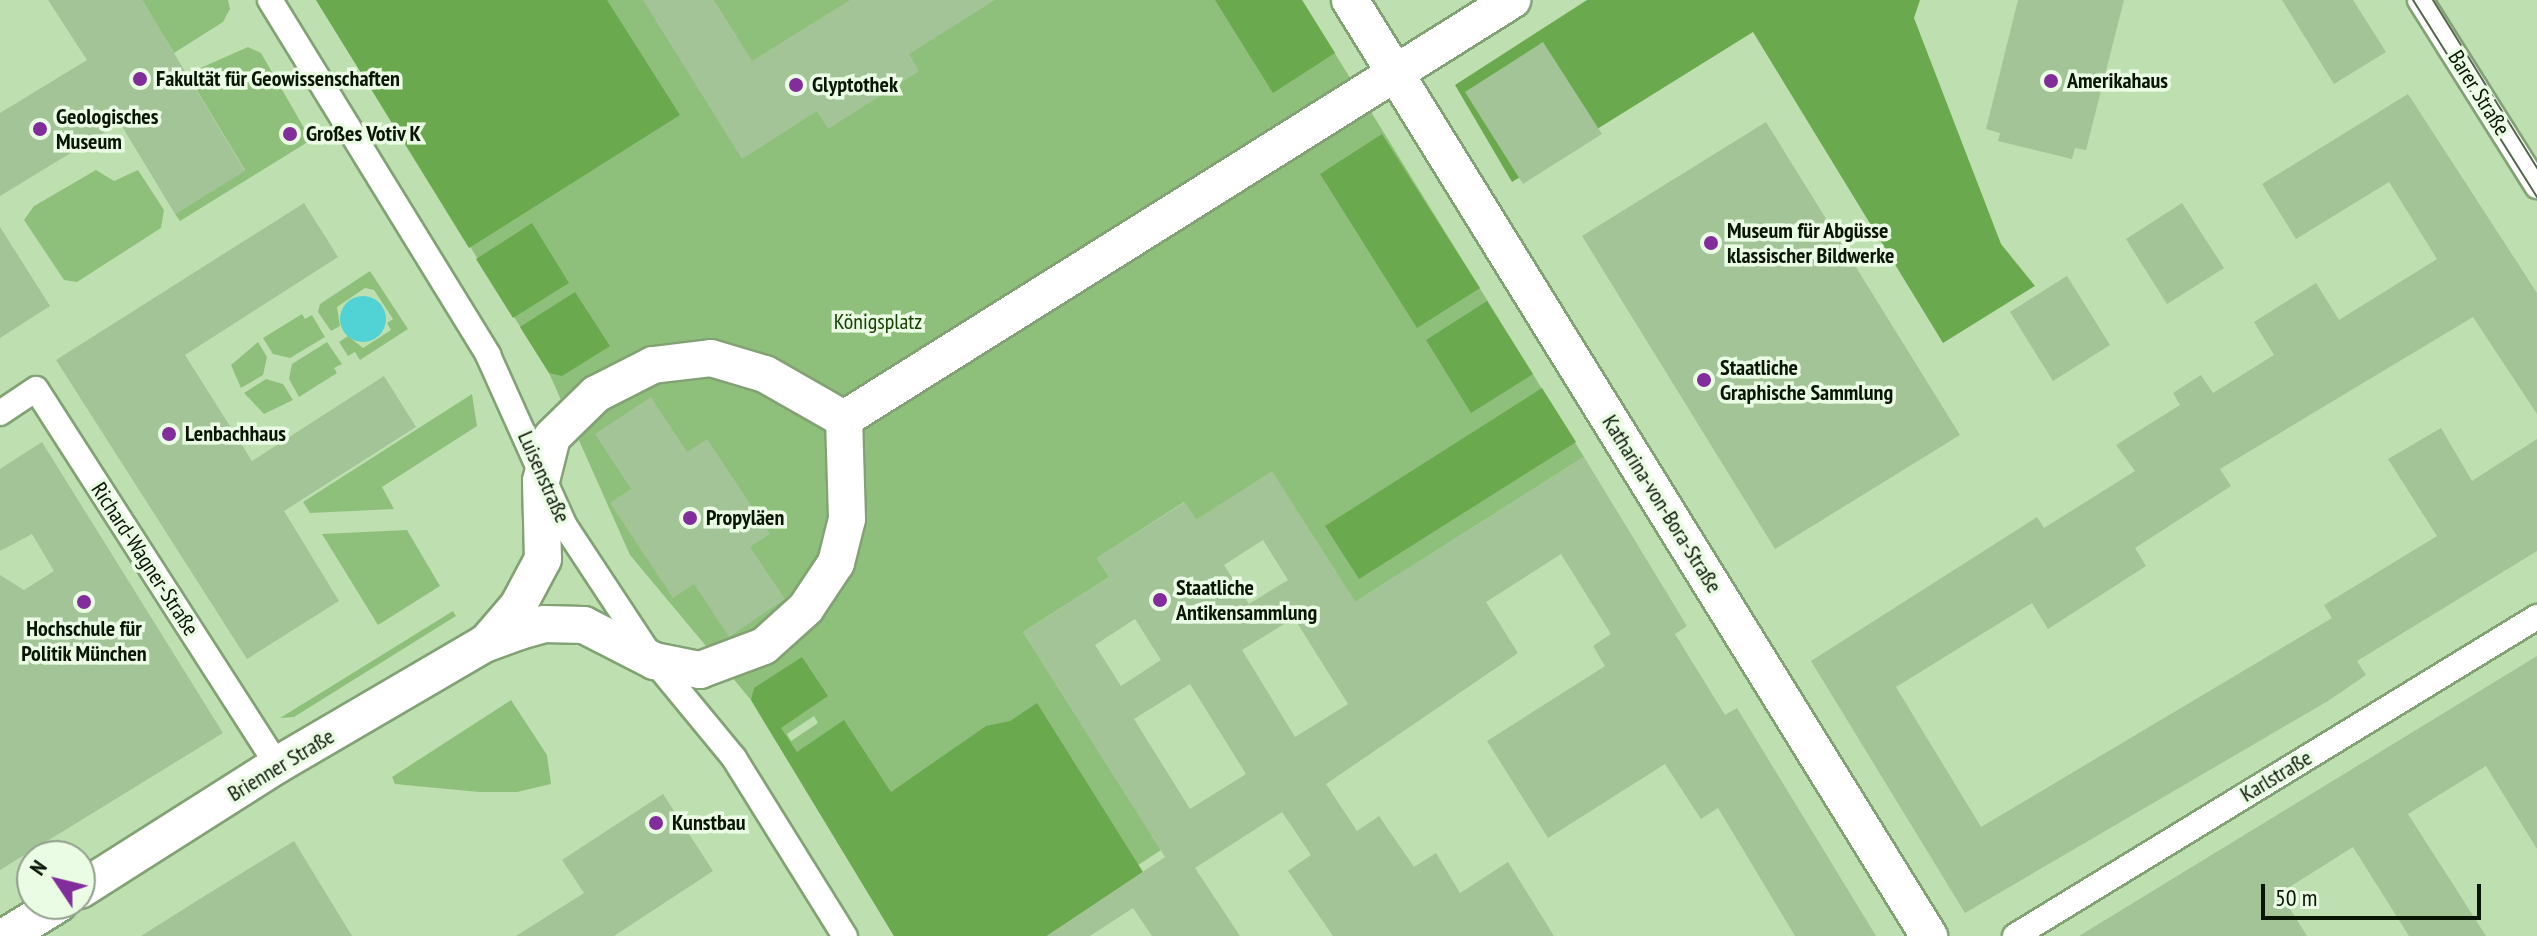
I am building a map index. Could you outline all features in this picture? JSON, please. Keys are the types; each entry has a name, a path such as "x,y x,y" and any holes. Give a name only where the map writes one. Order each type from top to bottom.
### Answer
{"main road":[{"name":"Katharina-von-Bora-Straße","path":"1350,0 1929,936"},
{"path":"844,419 1512,0"},
{"path":"484,644 518,606 543,559 541,481 552,437 573,413 635,372 670,360 711,358 746,366 844,419"},
{"path":"484,644 544,624 584,625 654,661 700,670 716,668 764,646 806,608 825,583 843,543 844,419"},
{"name":"Brienner Straße","path":"96,880 277,765 484,644"},
{"path":"6,936 32,920"}],"street":[{"name":"Luisenstraße","path":"270,0 488,355 541,481 654,661 734,758 845,936"},
{"name":"Barer Straße","path":"2420,0 2537,186"},
{"name":"Richard-Wagner-Straße","path":"0,413 36,389 277,765"},
{"name":"Karlstraße","path":"2015,936 2537,617"}],"green space":[{"path":"142,0 228,0 230,9 223,22 174,53"},
{"name":"Königsplatz","path":"316,0 1302,0 1584,457 1355,602 1272,472 1196,520 1184,502 1097,558 1109,577 1023,632 1161,850 1031,936 894,936 751,700 630,555 549,373","holes":["814,716 818,723 791,741 787,734"]},
{"path":"316,0 607,0 680,115 469,248"},
{"path":"1215,0 1302,0 1335,53 1273,93"},
{"path":"1587,0 1920,0 1914,18 2001,244 2035,286 1943,343 1753,32 1512,182 1455,85"},
{"path":"248,47 261,53 311,140 180,221 175,214 245,170 187,74"},
{"path":"1382,134 1480,288 1417,328 1320,174"},
{"path":"96,170 114,181 138,170 164,210 161,228 77,282 64,280 24,220 34,206"},
{"path":"532,223 569,283 513,318 476,259"},
{"path":"370,271 408,329 360,360 355,352 348,356 339,342 348,336 363,348 391,330 387,323 393,319 374,290 365,288 337,307 340,326 331,331 318,312 320,304"},
{"path":"575,292 610,346 562,376 549,373 520,327"},
{"path":"1487,301 1533,374 1471,413 1426,340"},
{"path":"302,314 305,319 312,315 325,337 290,358 273,354 263,338"},
{"path":"258,342 267,357 263,375 241,388 231,365"},
{"path":"327,342 342,364 334,368 337,373 299,397 289,379 292,364"},
{"path":"266,379 283,384 293,400 264,414 244,393"},
{"path":"1542,388 1576,442 1359,579 1325,526"},
{"path":"472,394 477,426 382,487 394,509 310,513 303,502"},
{"path":"407,530 440,586 378,625 322,534"},
{"path":"453,611 456,616 294,717 280,718"},
{"path":"802,657 828,696 781,728 797,752 844,720 891,792 986,726 1010,721 1037,703 1143,872 1047,936 894,936 751,700 754,688"},
{"path":"511,700 547,755 551,784 517,792 479,792 395,784 392,777"}],"water":[{"path":"363,296 379,303 386,319 379,335 363,342 347,335 340,319 347,303"}],"building":[{"path":"48,0 142,0 245,171 175,214 120,123 0,196 0,113 87,60"},
{"name":"Glyptothek","path":"643,0 714,0 752,61 850,0 995,0 909,54 919,71 828,129 817,111 742,159"},
{"name":"Amerikahaus","path":"2018,0 2124,0 2086,150 2075,148 2072,159 1998,141 2000,133 1986,129"},
{"path":"2282,0 2353,0 2386,52 2334,84"},
{"path":"1543,42 1602,134 1523,184 1465,92"},
{"path":"2408,94 2537,293 2537,414 2473,317 2220,469 2231,486 2135,548 2146,566 2048,629 2032,603 1896,687 1981,827 2332,618 2324,605 2437,536 2388,459 2441,428 2472,481 2537,439 2537,551 2357,661 2366,675 2328,701 1965,913 1811,661 2037,517 2044,528 2135,471 2116,445 2180,405 2173,393 2201,375 2213,393 2274,355 2254,322 2316,283 2339,320 2437,259 2389,182 2296,239 2262,184"},
{"path":"1766,122 1960,435 1775,549 1582,236"},
{"name":"Lenbachhaus","path":"304,203 338,257 185,355 252,461 384,376 416,427 284,511 339,601 247,659 56,360"},
{"path":"2182,203 2224,268 2167,304 2126,239"},
{"path":"0,227 50,306 0,338"},
{"path":"2067,276 2110,345 2053,381 2010,312"},
{"name":"Propyläen","path":"651,397 687,452 707,439 770,534 750,547 785,599 729,637 694,584 673,598 610,503 631,489 595,434"},
{"path":"42,442 223,733 49,840 16,840 16,860 0,870 0,575 24,590 54,571 32,534 0,551 0,469"},
{"path":"1584,457 1687,626 1675,634 1725,715 1737,708 1876,936 1795,936 1718,808 1701,819 1665,764 1548,838 1487,741 1605,666 1593,646 1611,634 1561,554 1486,602 1518,653 1326,784 1357,831 1379,816 1414,867 1436,853 1460,893 1508,862 1554,936 1333,936 1288,871 1311,855 1282,812 1195,868 1240,936 1152,936 1133,908 1090,936 1047,936 1165,857 1023,632 1109,577 1097,558 1185,502 1196,520 1272,471 1355,602","holes":["1263,540 1288,580 1249,604 1224,565","1294,618 1348,704 1295,737 1242,650","1135,619 1161,660 1121,686 1095,645","1190,684 1246,774 1190,809 1134,719"]},
{"path":"2537,656 2537,849 2486,766 2408,814 2486,936 2409,936 2353,847 2280,893 2307,936 2079,936"},
{"path":"663,794 713,871 614,936 516,936 584,893 562,860"},
{"path":"294,841 352,936 141,936 211,892"}],"tram line":[{"path":"2413,0 2537,197"},
{"path":"2433,0 2537,168"}],"place":[{"name":"Fakultät für Geowissenschaften","path":"140,79"},
{"name":"Amerikahaus","path":"2051,81"},
{"name":"Glyptothek","path":"796,85"},
{"name":"Geologisches Museum","path":"40,129"},
{"name":"Großes Votiv K","path":"290,134"},
{"name":"Museum für Abgüsse klassischer Bildwerke","path":"1711,243"},
{"name":"Staatliche Graphische Sammlung","path":"1704,380"},
{"name":"Lenbachhaus","path":"169,434"},
{"name":"Propyläen","path":"690,518"},
{"name":"Staatliche Antikensammlung","path":"1160,600"},
{"name":"Hochschule für Politik München","path":"84,602"},
{"name":"Kunstbau","path":"656,823"}]}
